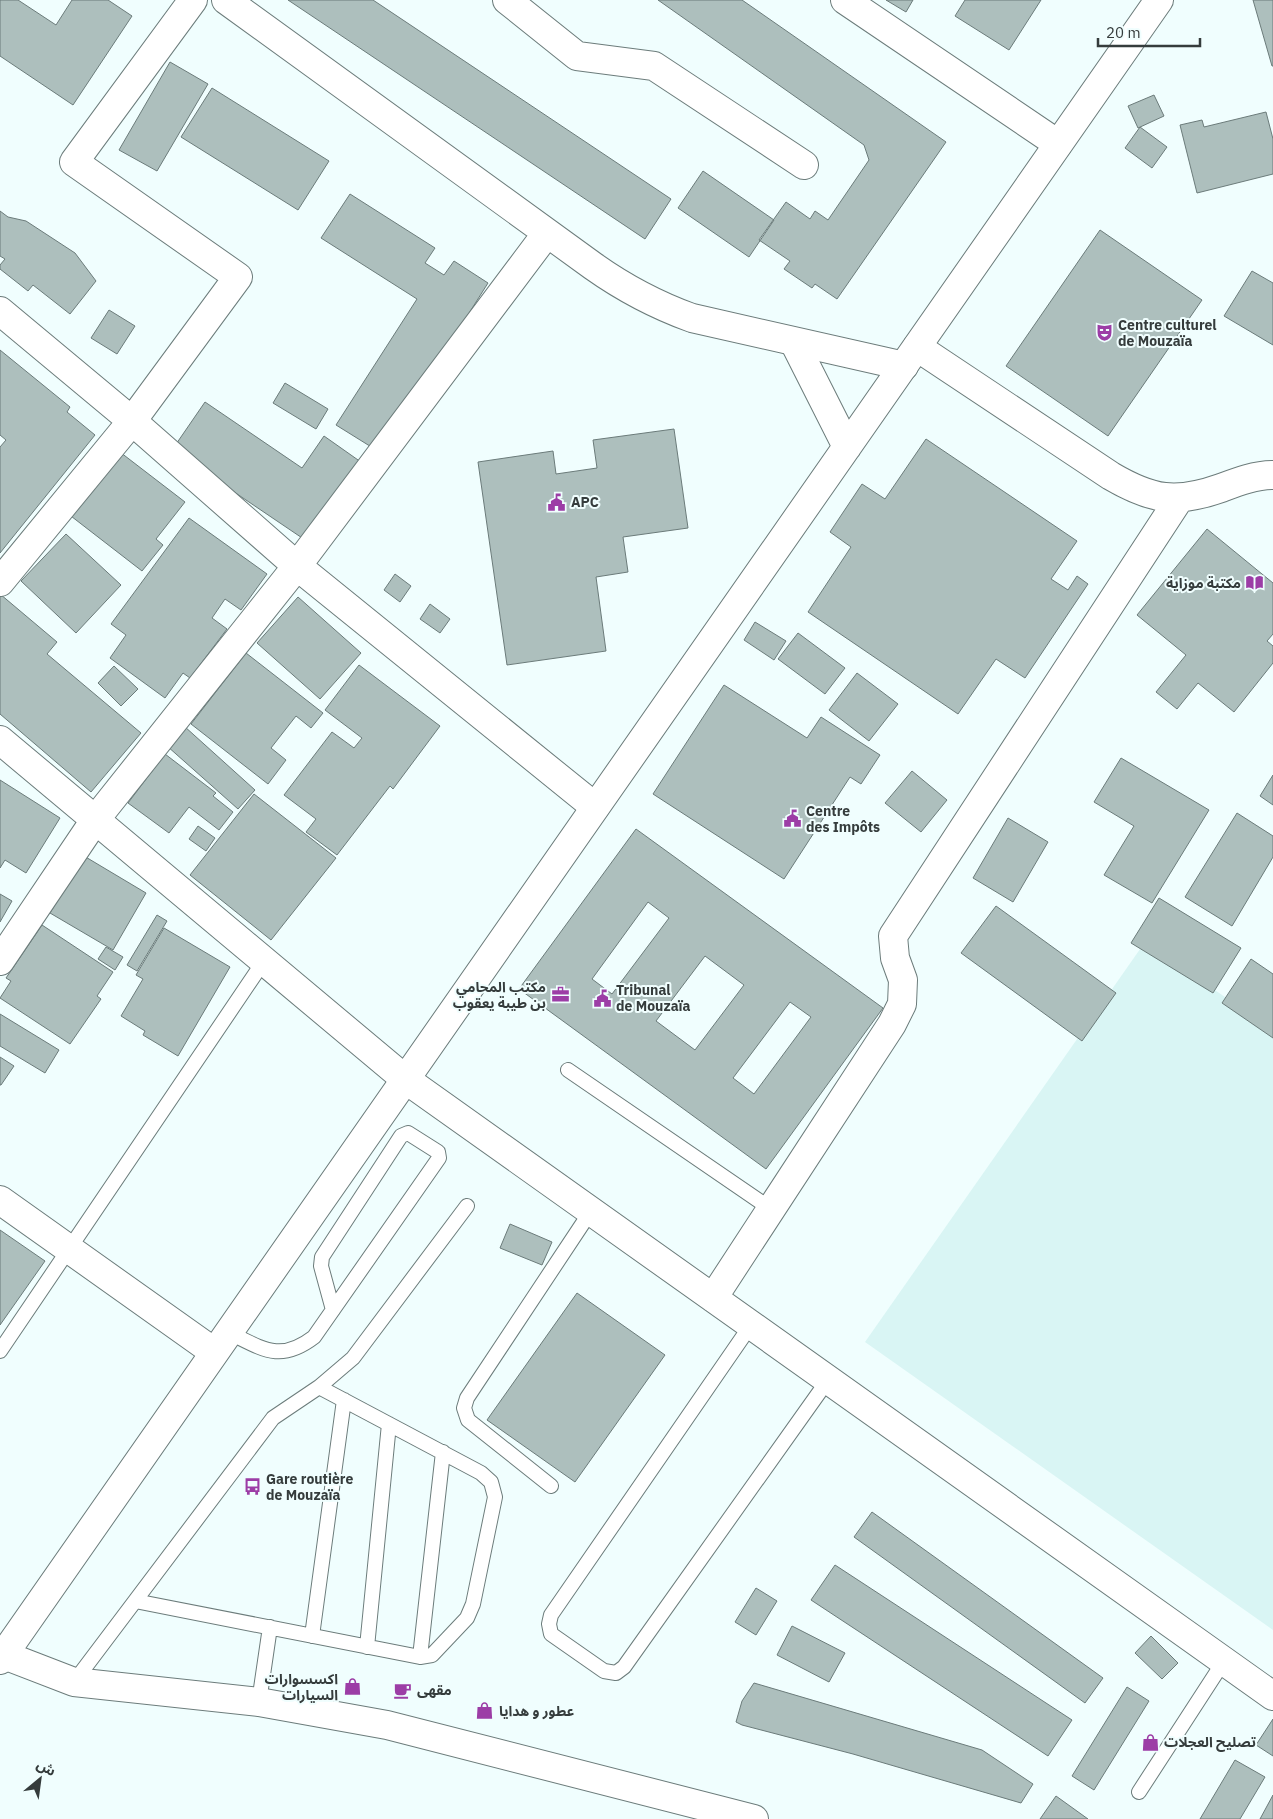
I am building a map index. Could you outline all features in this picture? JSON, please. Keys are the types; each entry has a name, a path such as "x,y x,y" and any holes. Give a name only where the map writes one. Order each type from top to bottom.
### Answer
{"street":[{"path":"0,582 132,421 238,277 74,162 193,0"},
{"path":"226,0 616,283 664,308 692,318 794,342 910,356 1132,489 1155,496 1179,499 1202,494 1244,480 1273,475"},
{"path":"507,0 577,56 654,66 804,165"},
{"path":"844,0 1058,144"},
{"path":"754,1819 387,1725 259,1702 74,1682 1,1655 222,1342 1159,0"},
{"path":"0,961 95,820 297,566 547,233"},
{"path":"0,311 132,421 297,566 595,807"},
{"path":"794,342 847,446"},
{"path":"713,1298 892,1024 902,1004 903,980 895,958 893,936 1179,499"},
{"path":"0,740 405,1079 1273,1696"},
{"path":"0,1200 68,1248 222,1342"}],"lane":[{"path":"0,1351 264,961"},
{"path":"568,1070 771,1209"},
{"path":"222,1342 270,1352 282,1352 301,1347 314,1336 333,1310 439,1158 438,1152 408,1133 401,1136 322,1257 321,1266 333,1310"},
{"path":"74,1682 273,1418 319,1387 353,1358 467,1206"},
{"path":"551,1486 468,1420 464,1408 467,1398 591,1211"},
{"path":"751,1325 551,1616 548,1624 551,1634 604,1671 616,1673 624,1667 828,1380"},
{"path":"135,1601 420,1657 432,1655 467,1618 473,1604 495,1497 491,1482 482,1473 319,1387"},
{"path":"312,1636 344,1400"},
{"path":"367,1647 389,1424"},
{"path":"420,1657 443,1452"},
{"path":"259,1702 270,1627"},
{"path":"1139,1792 1224,1661"}],"shaded area":[{"path":"1145,942 1273,1030 1273,1630 865,1342"}],"building":[{"path":"0,0 18,0 56,25 72,0 108,0 132,16 73,105 0,56"},
{"path":"288,0 373,0 671,199 645,239"},
{"path":"658,0 742,0 946,142 837,299 815,284 812,288 784,269 790,261 759,240 786,202 810,219 815,211 828,220 869,160 864,145"},
{"path":"886,0 913,0 906,12"},
{"path":"965,0 1041,0 1009,50 955,16"},
{"path":"1253,0 1273,0 1273,66 1272,66"},
{"path":"170,62 208,84 157,171 119,150"},
{"path":"212,88 329,161 298,210 181,137"},
{"path":"1154,95 1164,116 1138,128 1128,106"},
{"path":"1266,112 1273,139 1273,174 1197,193 1180,125 1202,120 1204,127"},
{"path":"1140,127 1167,147 1152,168 1125,148"},
{"path":"703,171 774,220 749,257 678,208"},
{"path":"350,194 435,248 425,263 444,275 454,261 488,283 381,453 336,425 417,299 321,238"},
{"path":"0,211 8,217 26,221 75,253 96,281 70,314 33,285 28,291 0,269 0,265 5,259 0,256"},
{"name":"Centre culturel de Mouzaïa","path":"1100,230 1202,300 1108,436 1006,366"},
{"path":"1252,271 1273,283 1273,345 1224,316"},
{"path":"109,310 135,326 117,354 91,338"},
{"path":"0,350 70,407 67,412 95,435 0,553 0,447 6,440 0,435"},
{"path":"285,383 328,409 316,429 273,403"},
{"path":"205,402 302,468 324,436 368,467 314,546 172,450"},
{"path":"674,429 688,528 623,537 628,572 596,577 606,651 507,665 478,462 553,451 556,474 597,468 593,440"},
{"path":"926,439 1077,541 1051,579 1068,590 1077,576 1088,584 1025,678 996,659 958,714 808,612 851,547 830,532 862,484 885,499"},
{"path":"116,449 185,502 156,539 163,545 142,571 67,513"},
{"path":"189,518 267,574 241,610 225,599 212,618 227,629 190,678 183,673 165,698 110,658 126,635 111,624"},
{"path":"1207,529 1273,583 1273,634 1267,641 1273,646 1273,663 1234,712 1198,683 1177,709 1156,692 1186,655 1137,615"},
{"path":"66,534 121,585 76,633 21,581"},
{"path":"395,574 411,586 400,602 384,590"},
{"path":"0,594 57,642 47,654 141,733 91,792 0,714"},
{"path":"298,597 361,653 320,699 257,643"},
{"path":"430,604 450,619 440,633 420,619"},
{"path":"755,622 786,641 774,660 744,640"},
{"path":"798,633 845,668 825,694 778,659"},
{"path":"246,653 323,713 311,728 296,716 271,748 286,760 268,784 191,724"},
{"path":"359,665 440,726 393,789 390,786 337,855 306,832 316,819 284,795 332,732 354,748 362,738 325,710"},
{"path":"114,666 138,689 121,706 98,683"},
{"path":"857,673 898,704 869,741 829,710"},
{"path":"724,685 807,738 821,717 880,755 861,784 850,777 784,879 653,794"},
{"path":"184,726 255,790 238,809 167,746"},
{"path":"165,754 216,793 213,796 233,812 219,830 189,807 169,833 128,803"},
{"path":"1121,758 1209,810 1152,903 1104,875 1134,826 1094,802"},
{"path":"912,771 947,800 921,832 885,803"},
{"path":"1273,775 1273,805 1260,796"},
{"path":"0,780 60,818 26,873 5,860 0,868"},
{"path":"254,794 336,858 271,940 190,875"},
{"path":"1237,813 1273,836 1273,857 1232,926 1185,897"},
{"path":"1008,818 1048,842 1013,902 973,878"},
{"path":"198,826 215,838 206,851 189,839"},
{"name":"Tribunal de Mouzaïa","path":"636,829 883,1008 766,1169 519,989","holes":["648,902 669,918 612,994 592,979","705,956 744,985 695,1050 656,1021","790,1002 811,1017 754,1094 733,1078"]},
{"path":"84,856 146,893 113,950 50,913"},
{"path":"0,894 12,901 0,922"},
{"path":"1159,898 1241,948 1213,993 1131,943"},
{"path":"996,906 1116,993 1082,1041 961,953"},
{"path":"157,915 167,921 137,971 127,965"},
{"path":"42,925 113,972 97,996 101,999 70,1044 0,998 11,981 6,978"},
{"path":"164,928 230,967 178,1056 143,1035 145,1031 121,1016 143,979 136,975"},
{"path":"106,947 123,957 115,970 98,959"},
{"path":"1251,959 1273,974 1273,1038 1222,1003"},
{"path":"0,1014 59,1050 45,1073 0,1046"},
{"path":"0,1057 14,1066 1,1085 0,1085"},
{"path":"510,1224 552,1242 542,1265 500,1248"},
{"path":"0,1230 45,1261 0,1325"},
{"path":"577,1293 665,1355 575,1482 487,1420"},
{"path":"872,1512 1103,1678 1085,1703 854,1537"},
{"path":"835,1565 1072,1720 1048,1756 811,1600"},
{"path":"756,1588 777,1601 756,1635 735,1622"},
{"path":"792,1626 845,1653 829,1682 777,1655"},
{"path":"1151,1636 1178,1663 1162,1679 1135,1653"},
{"path":"754,1683 982,1750 1033,1784 1021,1803 853,1754 742,1725 736,1722 742,1701"},
{"path":"1127,1687 1149,1701 1094,1790 1072,1776"},
{"path":"1273,1719 1273,1756 1256,1745"},
{"path":"1235,1760 1265,1777 1240,1819 1200,1819"},
{"path":"1273,1795 1273,1819 1260,1819"},
{"path":"1056,1796 1088,1819 1040,1819"}],"place":[{"name":"Centre culturel de Mouzaïa","path":"1104,333"},
{"name":"APC","path":"557,502"},
{"name":"مكتبة موزاية","path":"1255,583"},
{"name":"Centre des Impôts","path":"792,819"},
{"name":"مكتب المحامي بن طيبة يعقوب","path":"560,995"},
{"name":"Tribunal de Mouzaïa","path":"602,998"},
{"name":"Gare routière de Mouzaïa","path":"252,1487"},
{"name":"اكسسوارات السيارات","path":"352,1687"},
{"name":"مقهى","path":"403,1690"},
{"name":"عطور و هدايا","path":"485,1711"},
{"name":"تصليح العجلات","path":"1150,1742"}]}
